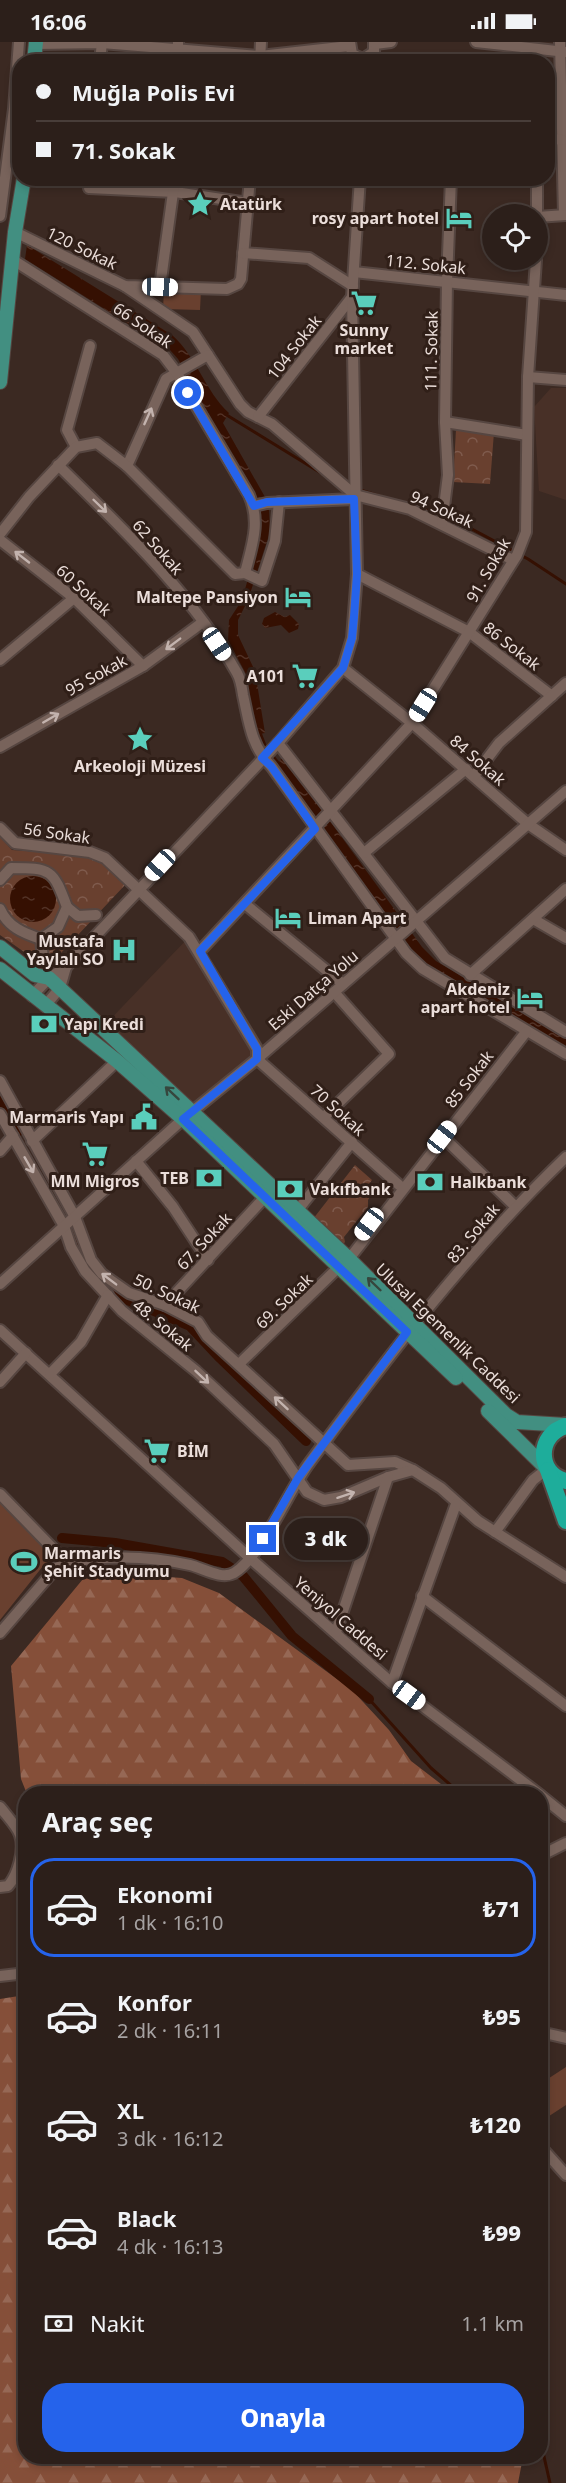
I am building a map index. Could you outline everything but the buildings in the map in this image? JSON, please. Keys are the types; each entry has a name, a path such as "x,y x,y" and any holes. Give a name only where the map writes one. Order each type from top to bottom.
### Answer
{"highway":[{"path":"566,1426 552,1433 546,1441 544,1460 566,1521"},
{"path":"548,1469 554,1476 566,1481"}],"main road":[{"path":"0,382 15,232 23,186"},
{"name":"Ulusal Egemenlik Caddesi","path":"0,947 35,975 49,978 187,1115 265,1197 345,1260"},
{"name":"Ulusal Egemenlik Caddesi","path":"0,969 187,1115 297,1211 548,1469"},
{"name":"Ulusal Egemenlik Caddesi","path":"411,1327 506,1415 517,1422 566,1426"}],"street":[{"path":"375,43 391,42"},
{"path":"476,42 562,48 565,215 548,216"},
{"path":"36,43 178,45 231,54"},
{"path":"290,54 350,44"},
{"path":"0,216 12,125"},
{"path":"555,139 562,140"},
{"path":"118,186 248,202"},
{"path":"160,287 175,186"},
{"path":"249,186 243,254 309,258 353,291"},
{"path":"32,996 49,978 66,967 275,745 343,668 352,638 357,574 354,497 353,291 359,186"},
{"name":"111. Sokak","path":"442,519 448,475 447,281 451,186"},
{"path":"537,186 537,204"},
{"name":"120 Sokak","path":"15,232 125,286 227,289 238,284 241,279 243,254"},
{"name":"66 Sokak","path":"13,260 156,349 178,371 260,505 246,574"},
{"name":"91. Sokak","path":"200,951 412,723 517,554 526,532 528,376 536,270"},
{"name":"112. Sokak","path":"354,272 566,295"},
{"path":"125,286 193,332 235,398 248,412 272,424 354,497"},
{"name":"104 Sokak","path":"258,417 353,291"},
{"path":"75,447 67,430 90,346"},
{"path":"127,466 162,384 178,371 208,354"},
{"path":"528,376 566,380"},
{"path":"446,422 527,435"},
{"path":"0,534 75,447 97,443 127,466 246,574 262,581 275,541 279,502"},
{"name":"62 Sokak","path":"58,465 134,540 203,622 238,674 253,742 423,969 566,1054"},
{"path":"260,505 354,497"},
{"name":"94 Sokak","path":"354,497 410,509 442,519 517,554"},
{"name":"60 Sokak","path":"0,540 74,598 143,666"},
{"name":"86 Sokak","path":"357,574 469,632 552,696"},
{"path":"0,660 74,598"},
{"name":"95 Sokak","path":"0,747 143,666 203,622"},
{"name":"84 Sokak","path":"343,668 412,723 528,824 566,850"},
{"path":"364,853 470,773 499,743 566,683"},
{"path":"275,745 364,853 413,924 445,958 566,1032"},
{"name":"Eski Datça Yolu","path":"0,1284 187,1115 257,1059 566,791"},
{"name":"56 Sokak","path":"0,828 15,843 90,852 105,858 139,888 189,937 200,951 257,1049 257,1059"},
{"path":"1,876 10,868 41,868 56,879 67,907 78,916 96,915"},
{"path":"470,975 566,889"},
{"path":"245,904 343,984"},
{"path":"41,939 58,927 67,907"},
{"path":"0,909 3,916 19,932 41,939"},
{"path":"533,919 566,938"},
{"path":"41,939 43,960"},
{"path":"45,1006 60,988 66,967"},
{"path":"324,1117 389,1054 334,992"},
{"name":"85 Sokak","path":"345,1260 399,1185 490,1068 523,1030"},
{"name":"85 Sokak","path":"345,1260 523,1030"},
{"name":"70 Sokak","path":"257,1059 399,1185"},
{"path":"32,1141 117,1061"},
{"name":"50. Sokak","path":"0,1082 75,1217 91,1260 102,1274 129,1293 165,1305 198,1322 207,1336 348,1465 395,1462 413,1470 441,1488 456,1504 478,1521 566,1577"},
{"name":"48. Sokak","path":"0,1114 64,1226 71,1247 85,1271 122,1311 196,1371 274,1444 307,1492 324,1500 341,1497 388,1476 413,1470"},
{"path":"0,1151 13,1136"},
{"path":"442,1137 515,1206"},
{"path":"297,1211 352,1142"},
{"name":"83. Sokak","path":"242,1566 298,1478 411,1327 515,1206 566,1157"},
{"path":"136,1161 163,1194 208,1260"},
{"name":"67. Sokak","path":"165,1305 265,1197"},
{"name":"69. Sokak","path":"239,1364 345,1260"},
{"path":"50,1374 81,1342 108,1295"},
{"name":"Yeniyol Caddesi","path":"0,1330 50,1374 242,1566 336,1632 392,1683 528,1786"},
{"path":"0,1382 26,1353"},
{"path":"495,1532 533,1480 548,1469"},
{"path":"336,1632 388,1476"},
{"path":"0,1494 67,1563"},
{"path":"392,1683 456,1504"},
{"path":"0,1633 56,1568 67,1563 86,1560 142,1559 190,1565 225,1576 242,1566"},
{"path":"422,1596 566,1706"},
{"name":"Yeniyol Caddesi","path":"548,1801 566,1816"},
{"path":"0,1807 18,1832"},
{"path":"548,1852 566,1843"},
{"path":"0,1887 8,1886 15,1878 18,1870"},
{"path":"0,1976 18,1974"},
{"path":"548,2034 566,2038"},
{"path":"548,2155 566,2175"}],"shaded area":[{"path":"551,388 566,388 566,500 539,491 534,407"},
{"path":"189,937 257,1059 192,1111 102,1028"}],"green space":[{"path":"164,289 201,290 200,310 163,309"},
{"path":"456,430 494,432 490,484 453,482"},
{"path":"0,837 12,850 97,856 125,885 60,954 37,961 0,935"},
{"path":"355,1165 372,1180 366,1188 372,1194 368,1200 368,1207 344,1237 345,1242 342,1246 313,1219"},
{"name":"Marmaris Şehit Stadyumu","path":"0,1503 54,1558 43,1566 0,1620"},
{"path":"128,1574 182,1578 219,1593 352,1690 389,1730 411,1761 444,1786 24,1786 21,1779 11,1666 83,1579"},
{"path":"18,1996 18,2464 522,2464 518,2483 0,2483 0,1999"},
{"path":"566,2067 566,2105 548,2117 548,2079"}],"water":[{"path":"27,245 172,335 188,353 213,395 229,413 223,423 265,497 269,509 270,532 248,600 238,620 238,635 255,671 265,733 255,735 246,674 228,640 229,620 242,600 261,532 256,500 178,359 170,350 25,259"},
{"path":"275,612 285,617 290,615 299,624 298,629 289,633 281,625 265,628 262,624 264,618"},
{"path":"283,757 422,947 436,961 566,1039 566,1049 425,967 276,765"},
{"path":"33,876 49,883 56,899 49,915 33,922 17,915 10,899 17,883"}],"waterway":[{"path":"225,414 321,473"},
{"path":"357,489 383,497"},
{"path":"415,506 440,514"},
{"path":"455,520 528,559 566,584"},
{"path":"259,730 266,748 280,765"},
{"path":"0,1097 19,1131"},
{"path":"71,1227 87,1261"},
{"path":"101,1277 125,1299 190,1326 306,1441"},
{"path":"62,1538 115,1543 222,1562 243,1576 292,1636 369,1699"},
{"path":"369,1699 431,1768 452,1786"},
{"path":"546,2464 550,2483"}],"place":[{"name":"Atatürk","path":"200,204"},
{"name":"rosy apart hotel","path":"459,218"},
{"name":"Sunny market","path":"364,303"},
{"name":"Maltepe Pansiyon","path":"298,597"},
{"name":"A101","path":"305,676"},
{"name":"Arkeoloji Müzesi","path":"140,739"},
{"name":"Liman Apart","path":"288,918"},
{"name":"Mustafa Yaylalı SO","path":"124,950"},
{"name":"Akdeniz apart hotel","path":"530,998"},
{"name":"Yapı Kredi","path":"44,1024"},
{"name":"Marmaris Yapı","path":"144,1117"},
{"name":"MM Migros","path":"95,1154"},
{"name":"TEB","path":"209,1178"},
{"name":"Halkbank","path":"430,1182"},
{"name":"Vakıfbank","path":"290,1189"},
{"name":"BİM","path":"157,1451"},
{"name":"Marmaris Şehit Stadyumu","path":"24,1562"}],"route":[{"path":"188,393 254,506 267,502 354,499 357,574 352,638 343,668 262,758 271,766 315,829 200,951 257,1049 257,1059 183,1119 407,1332 298,1478 263,1539"}]}
